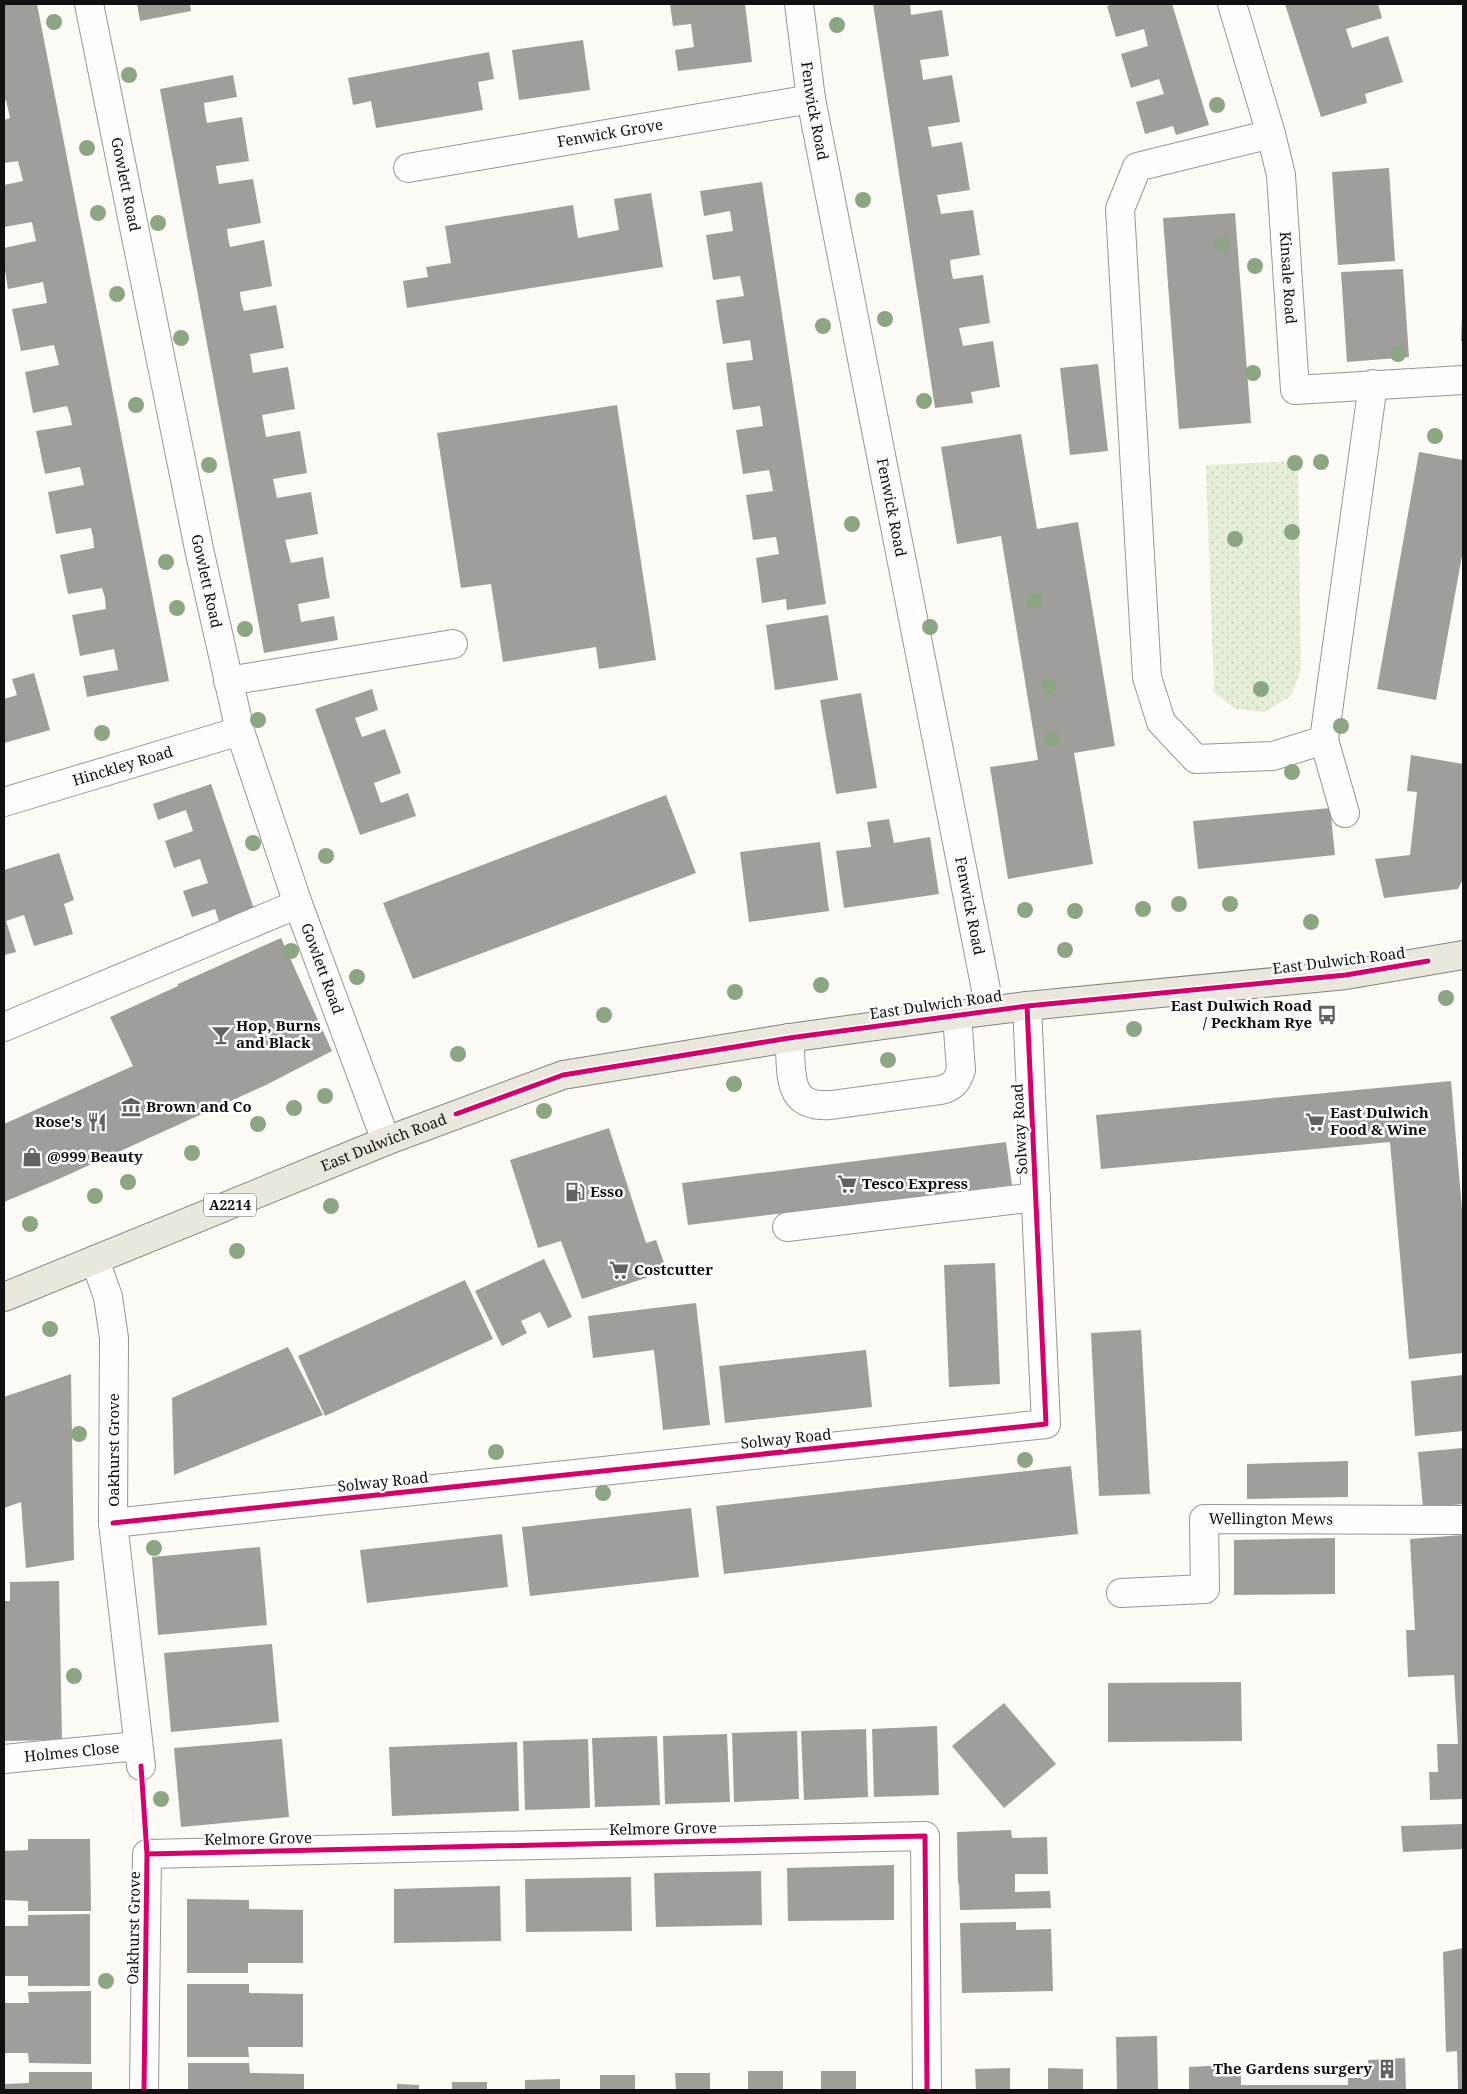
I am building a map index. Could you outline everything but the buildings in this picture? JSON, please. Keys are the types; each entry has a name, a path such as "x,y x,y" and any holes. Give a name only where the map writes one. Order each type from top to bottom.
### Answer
{"main road":[{"name":"East Dulwich Road","path":"4,1297 386,1141 563,1075 789,1038 990,1010 1346,975 1463,955"}],"street":[{"name":"Gowlett Road","path":"89,4 198,549 240,731 298,904 386,1141"},
{"name":"Fenwick Road","path":"799,4 811,99 990,1010"},
{"name":"Kinsale Road","path":"1232,4 1271,134 1281,175 1295,390 1463,380"},
{"name":"Fenwick Grove","path":"408,168 811,99"},
{"path":"1271,134 1137,167 1120,209 1147,677 1161,722 1196,759 1274,756 1324,740"},
{"path":"1345,814 1324,740 1373,384"},
{"path":"228,681 453,644"},
{"name":"Hinckley Road","path":"4,802 240,731"},
{"path":"4,1027 298,904"},
{"name":"Solway Road","path":"113,1523 1046,1424 1027,1006"},
{"path":"789,1038 794,1086 798,1096 803,1101 821,1106 941,1090 950,1087 956,1082 961,1070 957,1015"},
{"path":"787,1227 1036,1197"},
{"name":"Oakhurst Grove","path":"95,1260 108,1297 114,1338 113,1523 139,1756"},
{"name":"Wellington Mews","path":"1121,1593 1205,1589 1204,1519 1463,1520"},
{"name":"Holmes Close","path":"4,1759 139,1756"},
{"name":"Kelmore Grove","path":"147,1854 925,1836 927,2090"},
{"name":"Oakhurst Grove","path":"144,2090 147,1854"}],"green space":[{"path":"1298,461 1301,670 1291,696 1265,712 1235,709 1214,692 1206,465"}],"cycle path":[{"path":"456,1114 563,1075 789,1038 1027,1006 1346,975 1428,961"},
{"path":"113,1523 1046,1424 1027,1006"},
{"path":"141,1766 147,1854 144,2090"},
{"path":"147,1854 925,1836 927,2090"}],"place":[{"name":"East Dulwich Road / Peckham Rye","path":"1327,1015"},
{"name":"Hop, Burns and Black","path":"221,1035"},
{"name":"Brown and Co","path":"131,1107"},
{"name":"Rose's","path":"97,1122"},
{"name":"East Dulwich Food & Wine","path":"1315,1122"},
{"name":"@999 Beauty","path":"32,1157"},
{"name":"Tesco Express","path":"847,1184"},
{"name":"Esso","path":"575,1192"},
{"name":"Costcutter","path":"619,1270"},
{"name":"The Gardens surgery","path":"1387,2069"}]}
